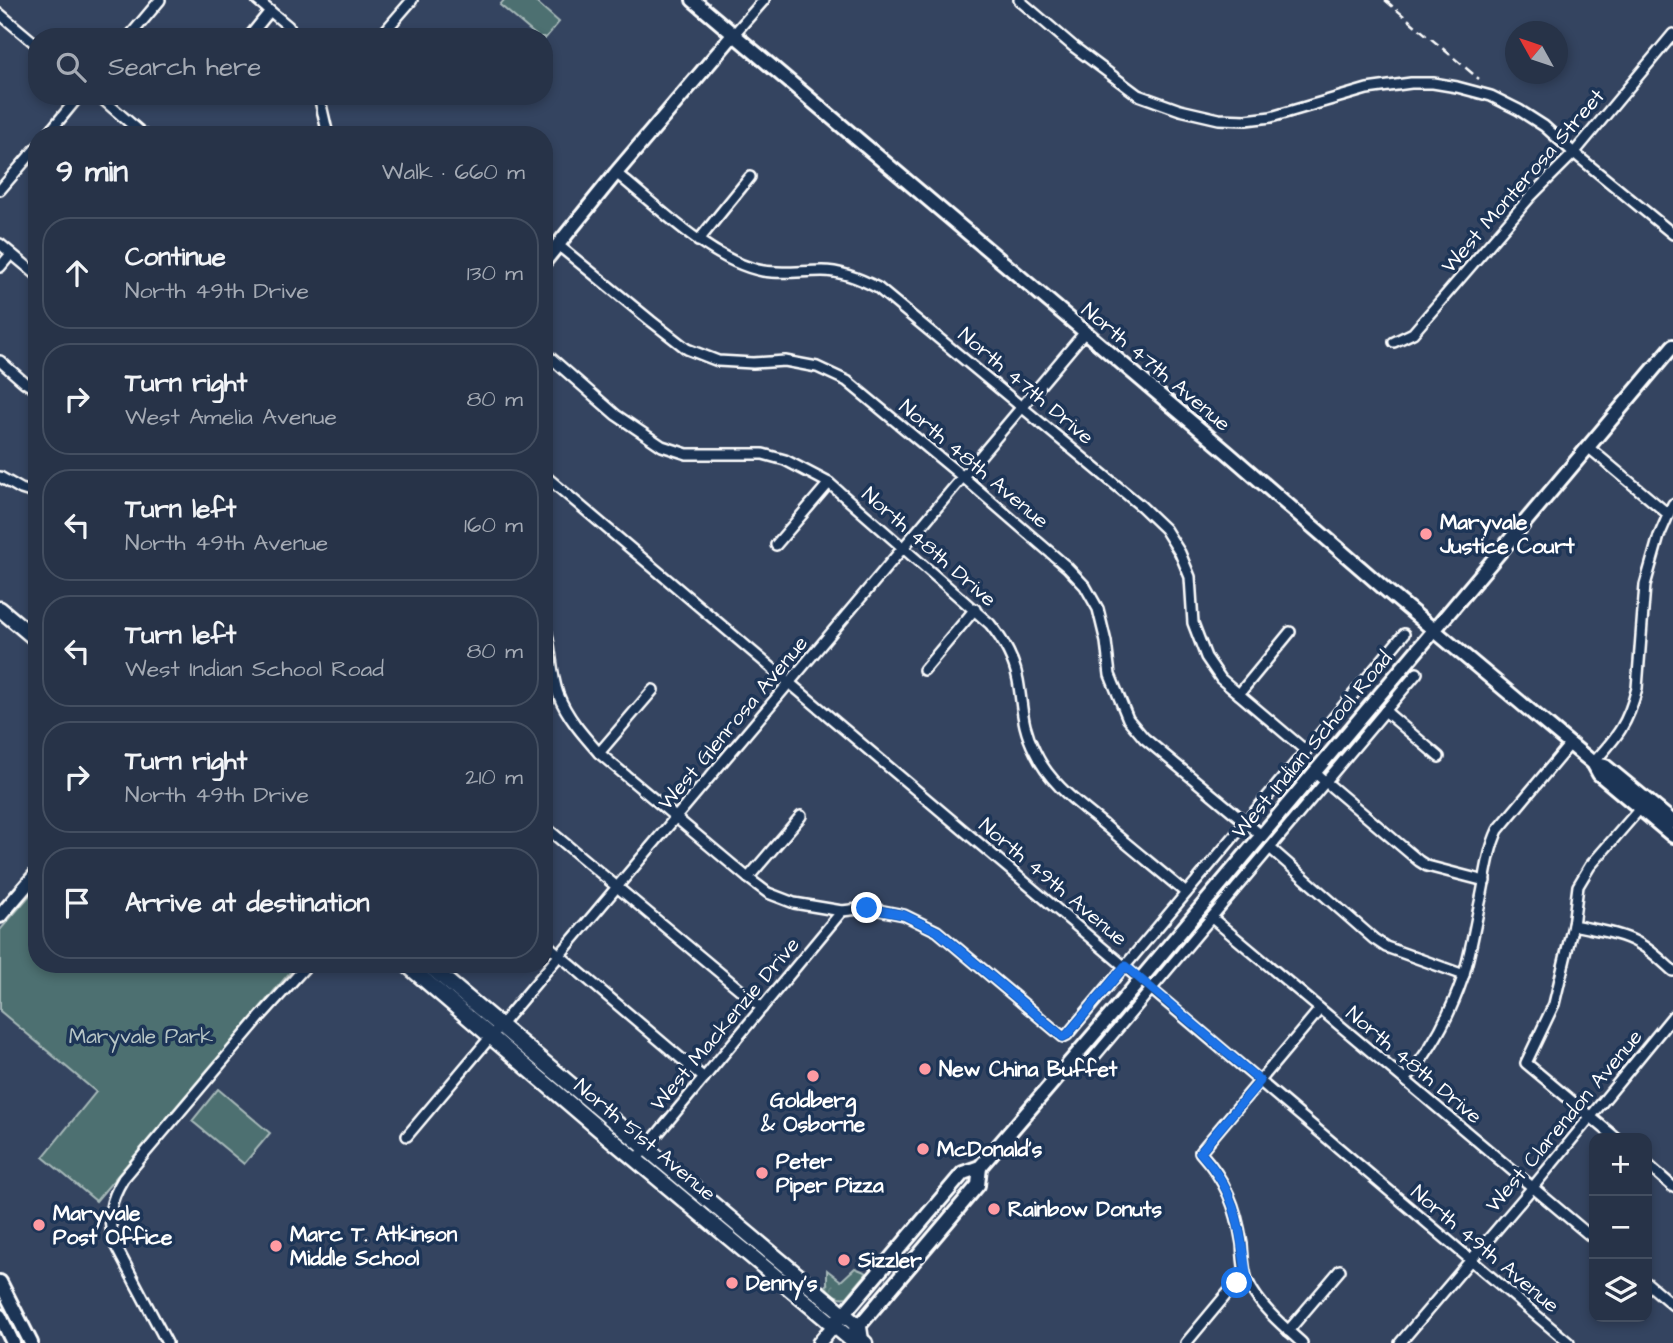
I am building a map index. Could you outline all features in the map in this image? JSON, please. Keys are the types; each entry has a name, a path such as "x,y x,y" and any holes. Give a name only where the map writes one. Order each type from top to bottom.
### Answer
{"main road":[{"path":"0,609 28,632"},
{"name":"North 51st Avenue","path":"418,973 645,1148 856,1338"},
{"name":"North 51st Avenue","path":"436,973 495,1031 636,1160 839,1320"}],"street":[{"path":"137,28 160,0"},
{"path":"257,0 289,28"},
{"name":"North 47th Avenue","path":"693,0 1593,763 1599,774 1673,822"},
{"path":"553,251 764,0"},
{"path":"1019,0 1074,47 1138,95 1219,120 1270,117 1378,87 1411,83 1433,83 1491,96 1544,126 1673,234"},
{"path":"387,28 407,2"},
{"path":"256,28 270,11"},
{"path":"0,14 28,38"},
{"name":"West Monterosa Street","path":"1394,342 1413,333 1531,196 1574,153 1673,34"},
{"path":"54,126 72,105"},
{"path":"109,105 134,126"},
{"path":"321,107 326,126"},
{"path":"0,190 28,157"},
{"name":"North 47th Drive","path":"616,173 719,255 761,271 825,271 859,278 878,288 1141,506 1165,529 1180,553 1189,577 1193,623 1206,656 1221,679 1306,751"},
{"path":"698,240 750,177"},
{"path":"0,244 28,268"},
{"name":"North 48th Avenue","path":"558,245 687,349 718,361 785,361 817,368 847,381 963,477 1086,586 1098,610 1110,675 1128,719 1144,738 1261,835"},
{"path":"0,267 11,254"},
{"name":"West Glenrosa Avenue","path":"553,962 1085,332"},
{"name":"West Indian School Road","path":"820,1343 963,1173 980,1167 1141,979 1673,346"},
{"name":"North 48th Drive","path":"553,360 616,415 662,446 687,454 764,454 785,460 829,483 990,624 1007,648 1018,678 1026,734 1043,768 1072,798 1186,893"},
{"path":"0,361 28,384"},
{"path":"1588,447 1668,514"},
{"path":"0,477 28,491"},
{"name":"North 49th Avenue","path":"553,483 1569,1343"},
{"path":"776,545 829,483"},
{"path":"1593,763 1623,727 1633,702 1637,688 1645,585 1659,536 1673,504"},
{"path":"924,670 975,609"},
{"path":"1239,694 1290,632"},
{"name":"West Indian School Road","path":"842,911 867,908 904,915 937,931 1063,1037 1404,634"},
{"path":"553,668 558,694 567,712 599,753 768,893 794,903 842,911"},
{"name":"West Indian School Road","path":"1094,1057 1417,673"},
{"path":"599,753 653,690"},
{"path":"1385,711 1439,757"},
{"path":"1405,1080 1422,1061 1433,1042 1464,975 1492,843 1498,830 1570,744"},
{"path":"1314,772 1427,866 1485,881"},
{"path":"1610,1133 1526,1063 1554,1004 1573,925 1578,886 1590,866 1644,804"},
{"name":"North 47th Avenue","path":"1644,804 1673,836"},
{"path":"748,878 801,816"},
{"path":"553,832 762,1008"},
{"path":"1270,848 1386,947 1464,975"},
{"path":"0,916 28,883"},
{"name":"West Mackenzie Drive","path":"636,1160 842,911"},
{"name":"North 48th Drive","path":"1212,918 1589,1235"},
{"path":"1573,925 1636,942 1673,971"},
{"path":"553,950 704,1078"},
{"path":"167,1343 113,1241 110,1210 114,1194 123,1179 300,973"},
{"name":"West Glenrosa Avenue","path":"407,1136 544,973"},
{"path":"1303,1343 1266,1308 1247,1280 1234,1204 1214,1167 1200,1152 1320,1009"},
{"name":"West Clarendon Avenue","path":"1400,1343 1533,1187 1673,1016"},
{"name":"West Indian School Road","path":"856,1338 978,1185 980,1167"},
{"path":"1652,1168 1673,1187"},
{"path":"1288,1331 1340,1270"},
{"path":"1186,1343 1231,1289 1237,1283 1247,1280"},
{"path":"0,1282 31,1343"},
{"path":"1652,1287 1673,1305"},
{"path":"0,1316 7,1337 21,1325"}],"green space":[{"path":"504,0 534,0 559,22 553,29 527,28 500,5"},
{"name":"Maryvale Park","path":"28,897 28,973 289,973 96,1201 43,1157 96,1092 0,1011 0,930"},
{"path":"218,1089 270,1133 244,1164 192,1121"},
{"path":"855,1268 867,1273 847,1297 837,1297 825,1286 827,1270 841,1281"}],"railway":[{"path":"1385,0 1479,79"}],"place":[{"name":"Maryvale Justice Court","path":"1426,534"},
{"name":"New China Buffet","path":"925,1069"},
{"name":"Goldberg & Osborne","path":"813,1076"},
{"name":"McDonald's","path":"923,1149"},
{"name":"Peter Piper Pizza","path":"762,1173"},
{"name":"Rainbow Donuts","path":"994,1209"},
{"name":"Maryvale Post Office","path":"39,1225"},
{"name":"Marc T. Atkinson Middle School","path":"276,1246"},
{"name":"Sizzler","path":"844,1260"},
{"name":"Denny's","path":"732,1283"}],"route":[{"path":"867,908 904,915 937,931 1063,1037 1125,966 1260,1081 1200,1152 1214,1167 1234,1204 1247,1280 1237,1283"}]}
